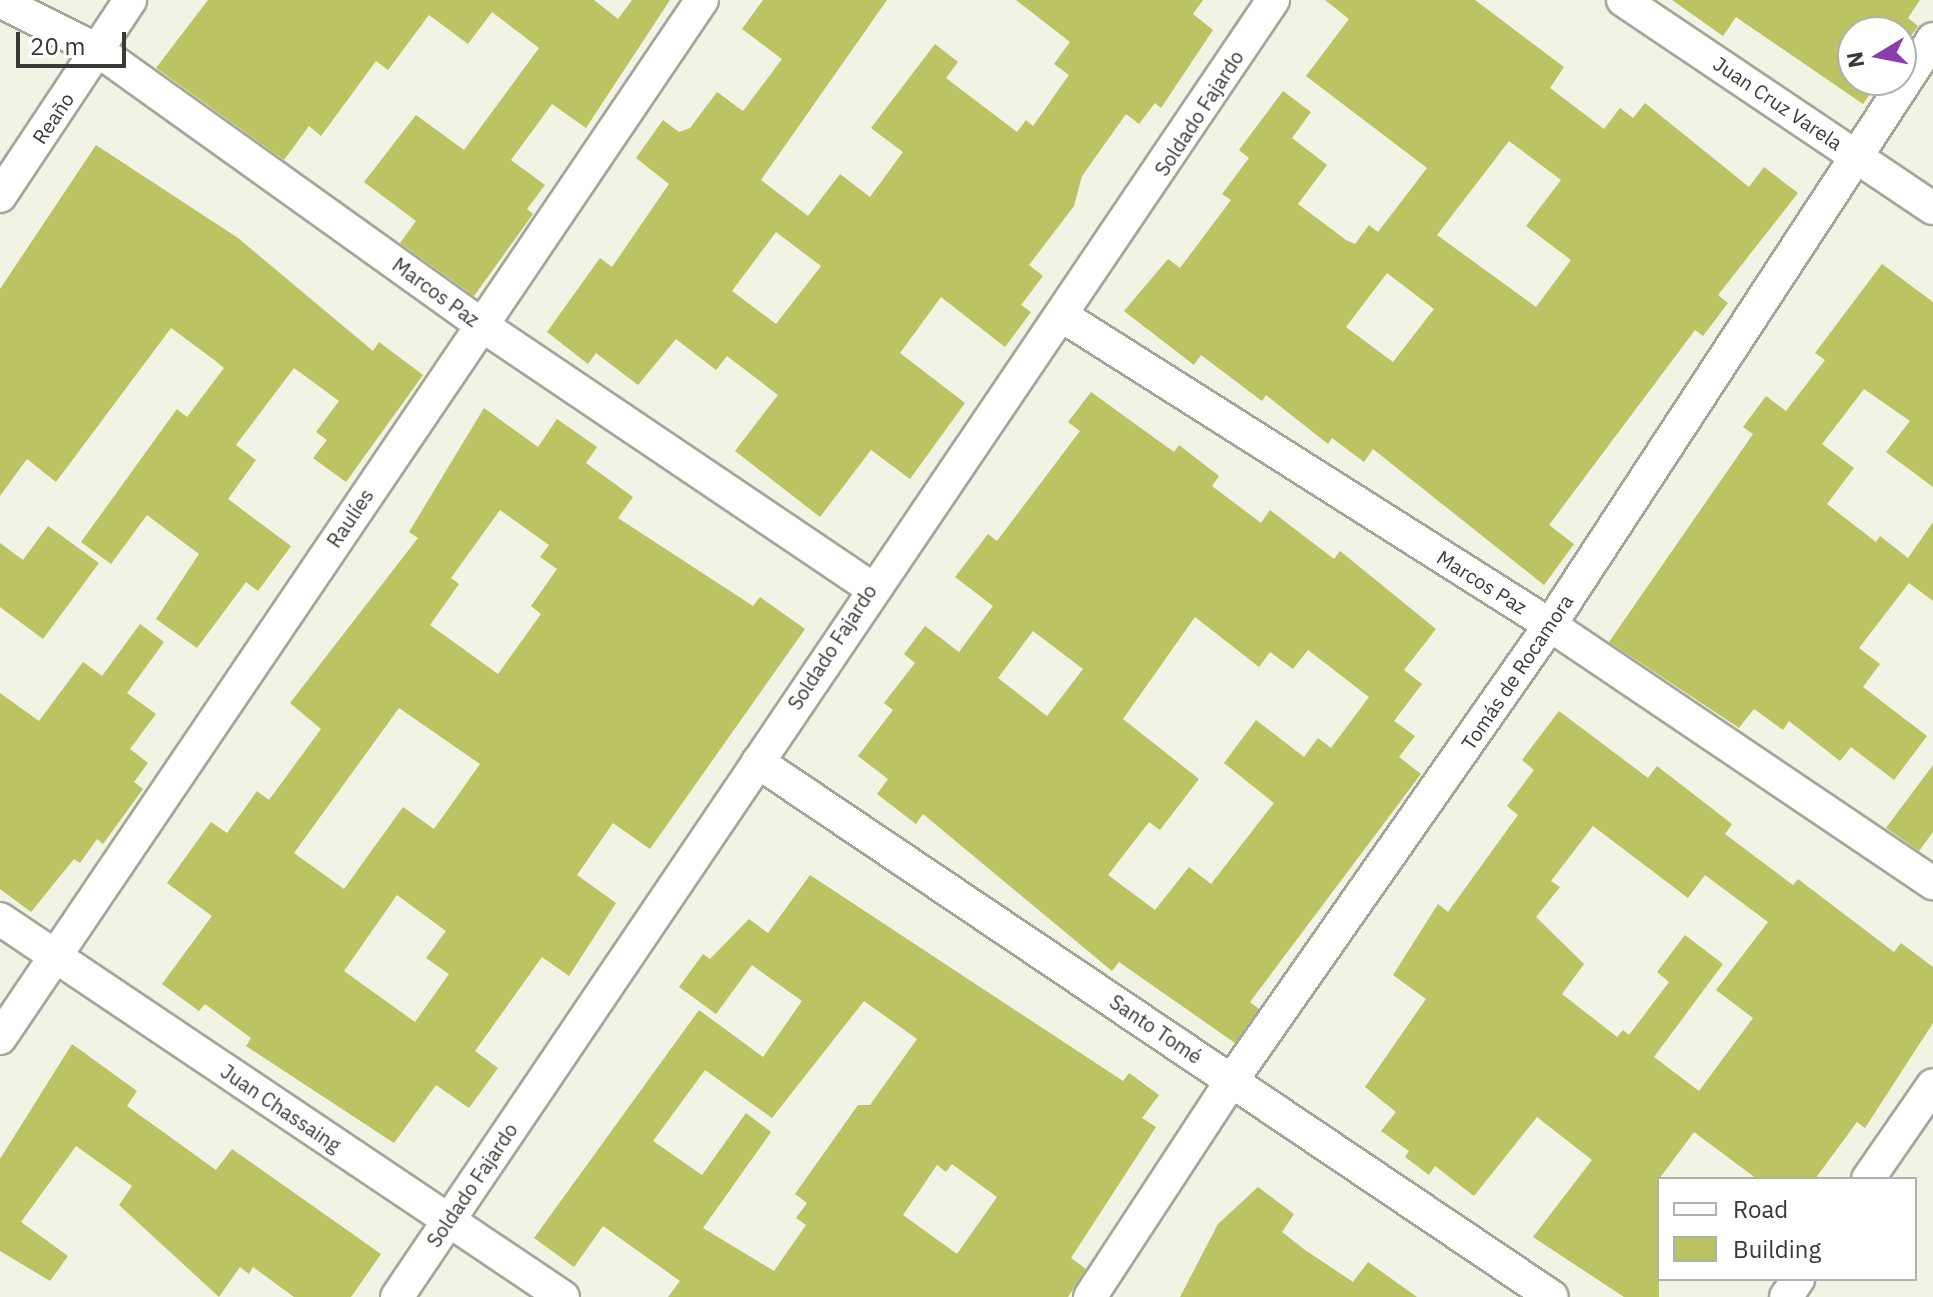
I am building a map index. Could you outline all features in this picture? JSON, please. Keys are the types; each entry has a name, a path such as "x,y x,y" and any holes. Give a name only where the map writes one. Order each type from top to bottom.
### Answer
{"street":[{"name":"Reaño","path":"0,196 130,0"},
{"name":"Raulíes","path":"0,1038 702,0"},
{"name":"Soldado Fajardo","path":"397,1297 758,762 870,587 1064,317 1273,0"},
{"name":"Juan Cruz Varela","path":"1623,0 1933,208"},
{"name":"Marcos Paz","path":"0,1 99,51 480,324 870,587"},
{"name":"Tomás de Rocamora","path":"1090,1297 1232,1080 1550,625 1853,153 1933,39"},
{"name":"Marcos Paz","path":"1064,317 1550,625 1933,883"},
{"name":"Santo Tomé","path":"758,762 1552,1297"},
{"name":"Juan Chassaing","path":"0,919 563,1297"},
{"path":"1869,1177 1933,1085"}],"building":[{"path":"208,0 594,0 618,19 632,0 670,0 586,128 552,104 511,160 545,185 527,209 533,214 474,296 400,243 416,221 364,182 416,115 464,150 539,48 492,12 468,44 429,15 388,70 376,61 321,136 309,126 284,160 156,68"},
{"path":"763,0 887,0 761,180 808,216 840,174 870,197 903,152 871,128 935,44 958,62 946,78 1017,132 1026,120 1033,126 1069,75 1054,64 1070,42 1016,0 1203,0 1193,14 1213,30 1161,108 1155,103 1139,124 1126,114 1082,176 1074,206 1029,265 1043,276 1021,305 1031,312 1005,347 941,297 900,353 965,403 910,479 871,450 820,517 735,451 778,395 727,356 716,370 676,339 638,385 596,353 588,364 547,332 600,258 612,267 669,184 636,158 663,120 679,132 690,128 717,92 743,111 782,59 742,29","holes":["776,232 821,266 776,324 732,291"]},
{"path":"1325,0 1475,0 1564,67 1550,88 1604,129 1620,108 1633,118 1645,103 1749,187 1764,167 1798,193 1718,295 1728,303 1703,336 1695,330 1549,525 1574,544 1544,585 1373,449 1364,462 1332,438 1328,444 1266,395 1262,401 1201,355 1194,365 1124,311 1168,259 1180,268 1231,200 1222,194 1249,158 1239,150 1283,91 1311,112 1292,138 1327,165 1298,204 1355,244 1369,225 1378,232 1427,168 1306,76 1349,19","holes":["1509,141 1561,180 1526,226 1571,260 1536,307 1437,235","1387,273 1434,309 1393,362 1346,327"]},
{"path":"1672,0 1920,0 1909,16 1837,16 1837,86 1736,17 1723,36"},
{"path":"1851,96 1869,96 1863,104"},
{"path":"96,145 238,238 373,351 379,342 423,375 346,482 313,458 327,440 316,432 339,401 294,368 236,445 256,460 228,499 291,546 258,591 246,582 197,648 156,619 199,554 147,515 111,564 81,542 177,409 187,417 224,368 213,359 171,328 56,482 27,459 0,496 0,289"},
{"path":"1882,264 1933,302 1933,487 1886,452 1910,421 1864,389 1822,444 1854,468 1827,504 1876,542 1880,536 1908,558 1933,522 1933,601 1909,583 1859,648 1880,664 1863,687 1927,736 1894,780 1851,747 1840,761 1789,721 1783,730 1754,709 1739,728 1609,642 1753,434 1743,427 1766,396 1786,411 1825,360 1815,353"},
{"path":"1091,392 1174,452 1179,445 1219,476 1212,486 1261,523 1270,510 1334,559 1340,551 1436,629 1404,670 1422,684 1394,721 1415,736 1399,757 1421,774 1250,1002 1259,1009 1235,1043 1119,962 1112,971 923,814 916,824 877,794 888,779 858,756 893,710 884,703 915,663 904,654 925,626 959,652 993,606 955,577 988,534 997,541 1080,431 1068,422","holes":["1195,617 1259,667 1270,652 1293,669 1308,650 1369,697 1331,748 1318,738 1304,757 1256,720 1224,763 1274,803 1211,884 1189,867 1155,910 1108,875 1149,822 1160,830 1199,779 1123,719","1033,631 1083,669 1047,716 998,678"]},
{"path":"484,408 538,447 557,419 597,447 586,463 633,497 618,518 753,606 760,597 805,629 650,849 613,823 577,875 616,903 569,976 542,957 475,1051 498,1068 469,1108 436,1085 394,1143 246,1046 251,1038 205,1004 199,1011 162,984 212,916 167,883 211,822 227,833 257,791 269,800 321,729 290,703 418,538 409,532","holes":["500,510 549,545 540,557 557,569 531,606 541,614 498,674 430,625 459,584 451,578","399,708 480,764 434,829 403,807 344,889 294,853","397,895 446,931 426,958 449,974 415,1022 344,971"]},
{"path":"48,526 99,563 43,639 0,607 0,543 23,560"},
{"path":"140,624 164,642 127,693 156,714 130,749 148,763 134,782 143,789 103,844 97,839 80,863 74,859 31,912 0,889 0,693 39,721 83,662 102,676"},
{"path":"1559,711 1648,778 1657,766 1732,824 1725,834 1793,885 1798,879 1894,952 1901,943 1933,967 1933,1023 1865,1128 1857,1122 1816,1177 1754,1177 1694,1132 1660,1177 1657,1177 1659,1297 1624,1297 1533,1237 1592,1160 1537,1117 1474,1196 1435,1166 1429,1175 1405,1157 1409,1151 1381,1131 1396,1112 1365,1087 1426,999 1393,975 1438,904 1448,912 1518,815 1507,806 1534,770 1522,760","holes":["1593,826 1688,898 1705,875 1768,922 1716,990 1753,1018 1699,1091 1654,1057 1723,964 1685,935 1657,972 1669,982 1629,1035 1623,1030 1617,1037 1562,994 1584,964 1536,917 1560,887 1551,881"]},
{"path":"1933,765 1933,832 1919,851 1886,828"},
{"path":"810,875 1123,1081 1129,1073 1159,1095 1142,1118 1156,1127 1071,1258 1086,1269 1068,1297 668,1297 680,1281 603,1226 574,1267 534,1238 699,1010 763,1057 802,1001 752,965 716,1014 679,987 703,954 710,959 749,919 768,933","holes":["864,1001 917,1039 870,1105 858,1105 795,1194 807,1203 796,1218 806,1225 774,1271 703,1228 771,1132 746,1113 702,1175 653,1141 705,1070 772,1118","952,1164 997,1197 957,1254 903,1215 937,1165 946,1172"]},
{"path":"72,1044 137,1091 127,1106 216,1170 232,1149 381,1254 351,1297 294,1297 253,1267 249,1274 240,1267 219,1297 119,1205 132,1186 76,1146 21,1222 68,1256 50,1281 0,1251 0,1159"},
{"path":"1258,1187 1294,1214 1282,1232 1305,1250 1353,1282 1368,1262 1417,1297 1180,1297 1218,1224"}]}
